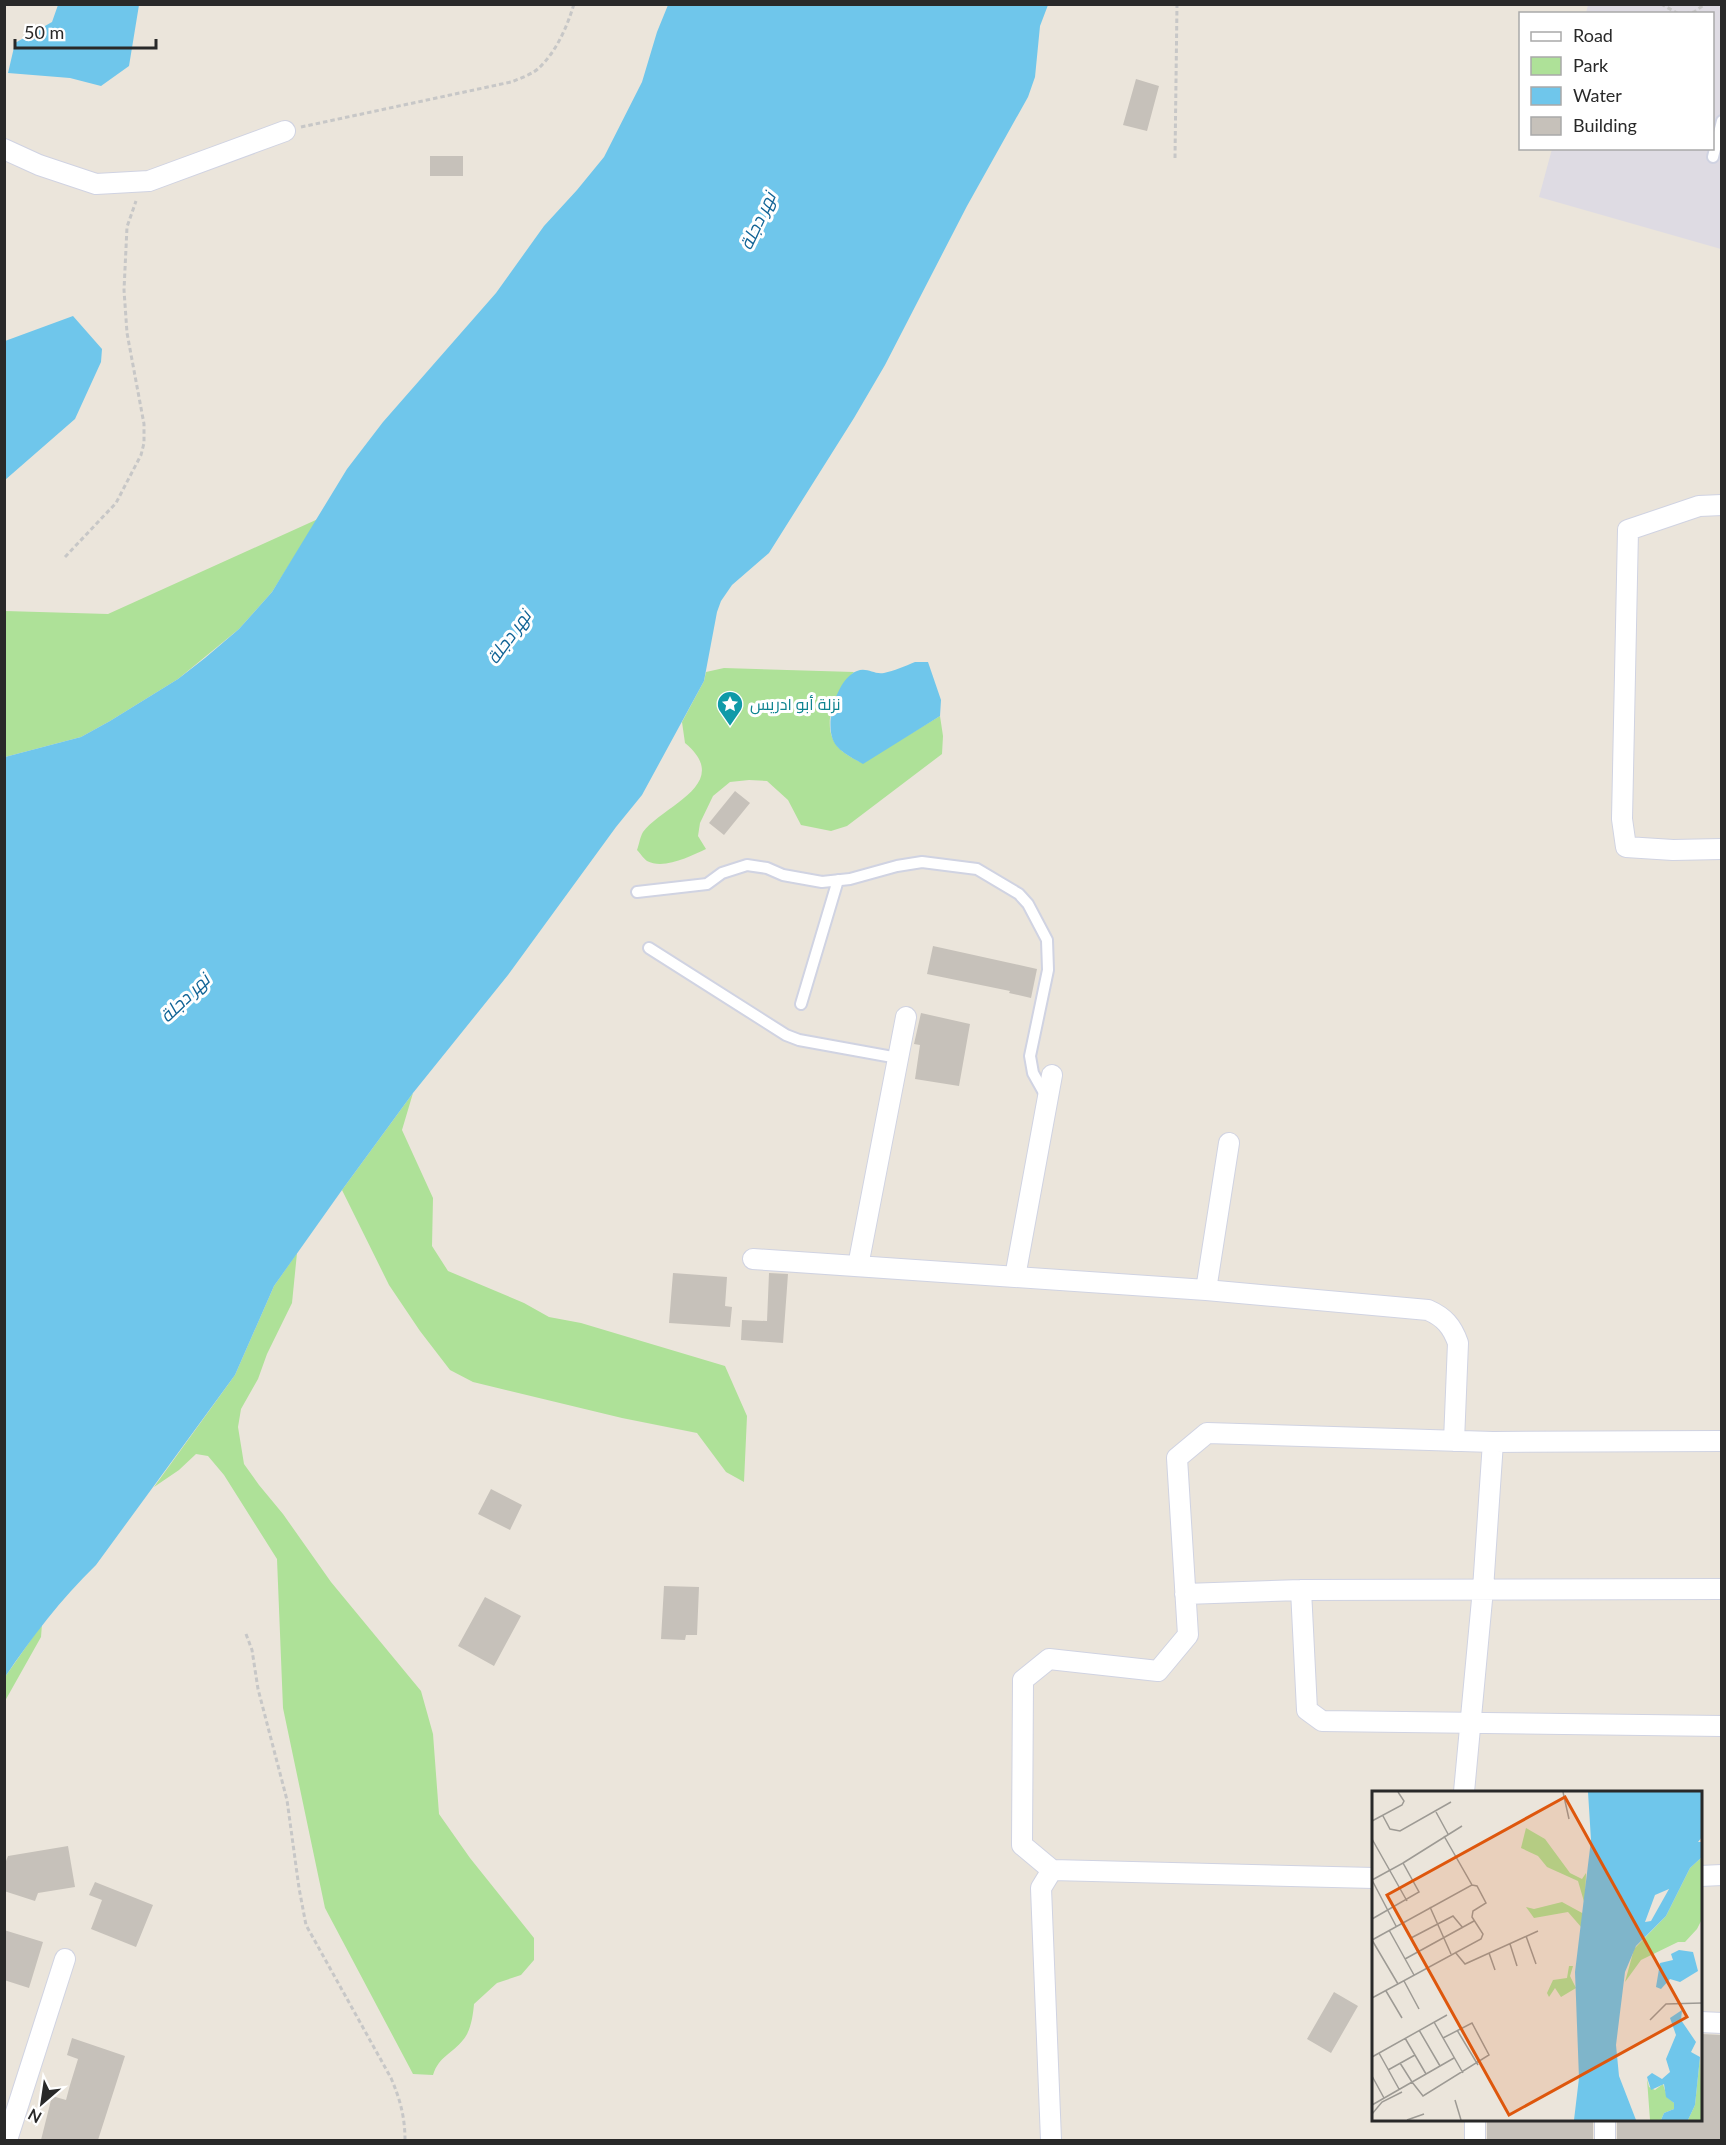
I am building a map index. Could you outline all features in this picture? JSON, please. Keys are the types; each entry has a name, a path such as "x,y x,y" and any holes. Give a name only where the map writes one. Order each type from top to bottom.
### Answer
{"street":[{"path":"4,148 39,165 96,184 149,182 285,131"},
{"path":"1722,505 1699,506 1628,530 1622,819 1626,847 1673,850 1722,849"},
{"path":"858,1266 906,1017"},
{"path":"1015,1277 1052,1075"},
{"path":"1206,1290 1229,1143"},
{"path":"753,1259 1206,1290 1428,1310 1448,1322 1458,1343 1454,1442"},
{"path":"1372,1878 1052,1870 1022,1845 1023,1680 1049,1659 1158,1671 1188,1635 1177,1458 1207,1433 1454,1442 1722,1441"},
{"path":"1464,1791 1483,1589 1493,1442"},
{"path":"1185,1594 1301,1590 1722,1589"},
{"path":"1301,1590 1306,1710 1322,1721 1722,1726"},
{"path":"1051,2140 1041,1888 1052,1870"},
{"path":"1702,1876 1722,1875"},
{"path":"7,2140 65,1959"},
{"path":"1702,2022 1722,2023"},
{"path":"1475,2121 1475,2140"},
{"path":"1605,2121 1605,2140"}],"lane":[{"path":"1713,157 1722,121"},
{"path":"637,892 707,884 722,873 747,865 767,868 783,876 822,882 922,862 977,868 1019,894 1028,904 1047,940 1048,970 1030,1056 1034,1073 1048,1099"},
{"path":"801,1005 838,880"},
{"path":"649,948 786,1035 799,1040 898,1058"}],"path":[{"path":"285,131 511,82 527,75 540,68 557,45 574,4"},
{"path":"1175,158 1177,4"},
{"path":"1661,4 1675,12"},
{"path":"65,557 116,503 141,455 144,443 144,424 127,333 124,290 127,227 134,205 149,182"},
{"path":"246,1634 252,1650 258,1689 287,1800 306,1925 391,2078 401,2102 405,2122 405,2140"}],"shaded area":[{"path":"1588,5 1721,5 1721,249 1539,197 1552,150 1714,150 1714,12 1586,12"}],"green space":[{"path":"318,519 272,592 239,629 178,679 81,737 5,757 5,611 108,614"},
{"path":"724,668 854,672 835,700 830,722 835,742 842,751 862,763 940,716 943,736 942,754 847,826 831,831 801,825 788,800 767,781 730,782 713,796 700,823 698,836 706,849 669,863 647,861 637,850 643,832 690,793 699,782 702,770 698,757 685,743 682,722 704,681 706,672"},
{"path":"413,1093 402,1130 433,1198 432,1246 448,1271 524,1303 549,1317 581,1323 725,1366 747,1416 744,1482 726,1472 697,1433 622,1418 473,1382 450,1370 389,1285 342,1190"},
{"path":"297,1253 292,1303 267,1354 258,1379 241,1409 238,1427 244,1464 331,1582 421,1691 433,1734 439,1814 470,1858 534,1938 534,1960 521,1975 497,1983 474,2004 466,2036 442,2059 433,2075 413,2074 325,1908 283,1708 277,1559 224,1475 208,1456 196,1454 179,1470 154,1487 235,1375 274,1286"},
{"path":"42,1624 41,1637 5,1701 5,1677"}],"water":[{"path":"58,5 139,5 129,66 101,86 70,78 8,73 15,43 52,22"},
{"name":"نهر دجلة","path":"668,5 1048,5 1040,26 1035,77 1028,97 967,206 885,365 854,418 769,553 732,585 721,601 704,681 642,795 508,975 413,1093 342,1190 274,1286 235,1375 96,1565 48,1619 5,1677 5,757 81,737 178,679 239,629 272,592 347,469 383,422 496,293 544,226 604,157 642,82"},
{"path":"73,316 102,349 101,362 75,419 5,480 5,341"},
{"path":"915,662 928,662 941,700 940,716 863,764 836,746 831,729 832,710 839,690 850,675 864,670 884,673"}],"building":[{"path":"1136,79 1159,86 1147,131 1123,125"},
{"path":"430,156 463,156 463,176 430,176"},
{"path":"735,791 750,803 724,835 709,823"},
{"path":"933,946 1037,969 1031,998 1009,993 1010,991 927,974"},
{"path":"921,1013 970,1024 959,1086 915,1079 920,1045 914,1044"},
{"path":"673,1273 727,1277 725,1306 732,1307 730,1327 669,1323"},
{"path":"769,1273 788,1274 783,1343 741,1340 742,1320 767,1321"},
{"path":"491,1489 522,1505 510,1530 478,1514"},
{"path":"664,1586 699,1587 697,1635 686,1635 685,1640 661,1639"},
{"path":"485,1597 521,1616 494,1666 458,1646"},
{"path":"68,1846 75,1887 38,1893 35,1901 4,1891 4,1866 8,1856"},
{"path":"95,1882 153,1905 136,1947 91,1929 102,1900 89,1895"},
{"path":"4,1930 43,1942 29,1988 4,1980"},
{"path":"1334,1992 1358,2006 1331,2053 1307,2039"},
{"path":"1702,2034 1722,2035 1722,2140 1617,2140 1617,2121 1702,2121"},
{"path":"72,2038 125,2056 98,2140 41,2140 52,2096 66,2100 78,2059 67,2055"},
{"path":"1487,2121 1593,2121 1593,2140 1487,2140"}],"place":[{"name":"نزلة أبو ادريس","path":"730,727"}]}
